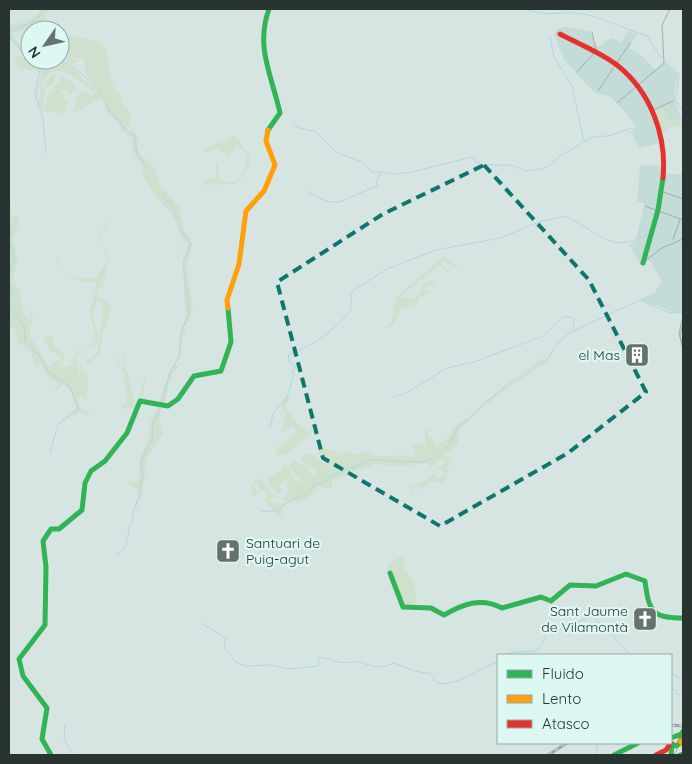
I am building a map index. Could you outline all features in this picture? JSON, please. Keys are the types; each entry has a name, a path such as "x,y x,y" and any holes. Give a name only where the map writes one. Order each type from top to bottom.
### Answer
{"main road":[{"path":"51,755 42,739 47,708 23,676 19,659 45,625 46,567 43,541 51,529 59,529 82,510 86,483 91,471 105,461 118,442 127,433 140,401 168,406 178,399 194,376 221,371 222,369 231,342 227,300 239,264 246,211 248,206 262,196 275,165 272,154 267,148 266,135 267,130 279,118 280,113 271,73 266,61 262,35 269,9"},
{"path":"560,34 616,64 637,86 652,110 663,148 662,191 643,263"},
{"path":"390,573 400,604 403,607 431,608 444,616 464,603 494,604 502,608 541,597 551,602 570,585 596,586 626,574 645,581 647,597 656,614 661,618 683,618"},
{"path":"656,755 676,742"},
{"path":"614,755 636,744"}],"street":[{"path":"617,103 664,63 662,25 670,9"},
{"path":"576,73 595,52 596,46 592,32"},
{"path":"598,91 630,43"},
{"path":"652,110 673,101"},
{"path":"662,191 683,199"},
{"path":"645,206 682,220 673,239"},
{"path":"643,263 662,248 683,239"},
{"path":"683,317 679,333 683,349"},
{"path":"683,323 680,336 683,349"}],"highlighted area":[{"path":"484,165 589,280 646,392 568,453 440,526 323,458 277,282 383,214"}],"shaded area":[{"path":"567,27 591,32 595,45 599,46 611,38 621,42 628,31 636,33 629,48 645,58 655,70 665,62 678,73 674,91 675,102 682,119 669,122 652,113 661,143 639,148 631,132 636,126 617,103 611,97 595,93 565,61 554,35 557,29"},
{"path":"640,165 665,166 665,174 683,174 683,312 677,313 640,300 655,292 662,281 649,260 641,265 629,245 635,242 645,204 637,201"}],"green space":[{"path":"41,9 49,9 45,20 28,20 33,18"},
{"path":"9,20 11,25 20,23 20,30 12,34 20,45 20,52 9,39"},
{"path":"70,36 99,41 104,47 112,83 122,96 121,101 131,115 130,125 127,127 128,131 126,133 121,132 117,122 106,111 104,108 106,102 102,98 73,113 79,92 85,91 92,96 95,93 64,72 52,72 42,83 43,88 52,74 55,76 55,80 45,89 43,105 47,103 48,95 52,92 55,85 60,82 61,77 72,82 78,90 69,93 65,89 60,91 65,95 64,98 69,100 64,113 44,112 46,107 42,112 38,102 41,88 38,90 37,98 36,90 42,74 35,70 70,70 70,66 102,96 86,75 83,58 74,58 70,55"},
{"path":"70,56 76,61 72,65 70,63"},
{"path":"12,57 20,57 20,69"},
{"path":"663,107 669,121 683,118 683,125 667,129 662,134 654,111"},
{"path":"131,129 138,136 138,149 141,155 152,163 160,185 179,206 185,232 187,232 193,245 187,265 193,311 184,329 186,337 183,336 182,354 175,367 185,360 172,374 164,404 167,405 174,400 166,406 158,404 169,374 178,357 182,327 187,317 184,300 183,257 181,247 173,234 181,245 184,257 188,245 180,235 170,212 156,197 142,174 142,166 132,150 132,137 126,136"},
{"path":"235,135 249,155 250,159 247,169 235,184 204,185 201,181 216,178 216,164 218,164 219,181 232,183 242,175 248,157 244,151 236,146 233,151 231,150 228,158 226,150 225,154 217,148 208,153 200,151 230,139"},
{"path":"10,196 12,218 17,216 20,219 13,237 18,260 13,278 20,293 22,309 29,321 30,309 32,310 33,317 28,337 31,337 49,367 61,358 50,350 43,336 53,337 54,346 64,354 64,360 58,366 63,368 73,364 76,349 96,342 90,315 96,283 74,280 57,264 55,260 57,259 59,265 75,279 96,278 108,259 98,239 110,258 106,266 108,269 102,282 106,291 99,286 97,295 111,306 108,322 103,332 100,353 89,365 86,358 89,360 97,353 103,315 103,307 97,301 92,317 98,334 97,344 82,347 77,351 83,355 76,353 78,374 81,374 79,361 86,376 88,375 87,400 81,396 77,398 81,408 95,415 79,413 68,419 65,417 77,408 69,388 64,383 56,391 54,389 58,384 48,376 41,365 36,367 31,353 18,342 15,329 9,327"},
{"path":"112,219 98,239 97,237"},
{"path":"444,256 461,271 442,259 440,262 452,274 439,266 400,297 415,299 424,284 434,281 435,284 428,284 423,291 427,289 431,294 425,294 421,298 421,295 416,306 400,310 393,326 383,329 392,322 394,305 399,294"},
{"path":"118,349 119,363 123,369 125,350 125,370 128,374 135,404 139,398 144,378 146,379 142,399 135,408 123,409 121,407 122,404 127,405 125,399 132,401 125,398 129,394 125,393 127,391 122,377 125,376 118,363"},
{"path":"544,357 548,361 547,364 539,365 515,380 459,430 458,434 469,426 458,436 458,443 450,449 457,452 449,451 443,455 454,458 447,465 450,472 445,474 447,478 443,483 431,481 423,491 421,486 416,486 412,491 410,488 428,479 436,470 438,473 434,475 440,479 444,472 438,468 446,462 445,459 439,460 431,468 429,463 402,466 372,464 371,467 362,468 332,480 332,489 317,486 319,493 315,490 309,497 295,502 283,500 288,490 286,484 289,479 283,481 279,486 282,491 278,494 269,484 269,477 278,473 285,464 289,467 294,481 305,483 291,469 291,462 295,460 296,463 303,464 313,476 318,476 313,468 301,461 301,458 307,453 325,463 330,469 334,469 323,455 318,453 317,451 321,447 343,454 351,451 355,454 369,452 379,456 403,455 416,458 413,444 421,444 425,447 425,429 428,430 430,439 431,437 437,445 449,437 454,426 469,417 501,388"},
{"path":"287,395 289,398 285,407 308,433 312,428 313,431 290,452 277,455 276,447 280,447 289,437 294,436 296,430 293,426 282,432 286,411 282,410 281,403"},
{"path":"158,406 162,407 159,420 163,433 147,458 142,496 136,508 135,503 139,499 138,489 131,486 128,482 138,482 140,459 149,436 149,425"},
{"path":"255,479 261,479 275,498 270,499 272,503 285,503 281,508 282,514 280,516 275,515 269,504 264,500 268,496 265,491 260,492 257,482 254,485 258,492 254,498 251,486"},
{"path":"398,558 404,558 405,569 415,582 416,605 404,606 400,602 387,564"}],"waterway":[{"path":"9,32 35,21 45,9"},
{"path":"525,9 540,13 584,14 607,21 647,36 662,59"},
{"path":"9,35 20,49"},
{"path":"550,36 554,57 572,86 584,141"},
{"path":"668,64 679,75 675,100 683,111"},
{"path":"70,66 90,81 102,96 109,112 114,115 127,131"},
{"path":"40,70 35,94 43,119 46,153"},
{"path":"294,125 299,128 315,131 336,152 362,162 372,172 381,172"},
{"path":"307,191 318,198 328,201 343,201 378,186 376,181 381,172 394,174 412,172 471,157 481,165 511,165 526,171 535,170 548,167 560,156 592,137 608,136 632,128"},
{"path":"130,132 134,136 137,155 146,166"},
{"path":"161,404 170,373 179,356 181,333 189,312 183,263 191,244 182,232 173,207 162,195"},
{"path":"270,427 273,414 279,405 286,401 294,374 292,373 296,366 290,363 288,355 315,342 337,325 351,310 351,292 387,269 436,250 500,238 539,222 565,216 605,239 614,242 624,243 649,234"},
{"path":"9,224 11,229 9,242 14,258 9,274"},
{"path":"9,282 13,292 9,299"},
{"path":"261,512 278,510 303,495 315,483 321,484 332,476 371,460 419,462 436,458 449,445 458,428 487,401 547,360 555,346 569,333 640,300 667,312 682,313"},
{"path":"9,307 24,326 25,341 40,357 48,372 70,387 78,409 58,424"},
{"path":"394,397 408,392 447,368 474,362 543,336 563,316 574,318 573,330"},
{"path":"117,556 126,545 130,524 133,521 132,516 141,490 143,475 141,461 152,440 153,425 160,407"},
{"path":"50,453 57,428"},
{"path":"509,654 512,652 536,651 547,634 590,617 594,617 628,654"},
{"path":"201,623 226,638 224,648 237,663 245,666 269,665 290,669 318,666 319,657 341,663 359,662 376,667 394,663 415,671 431,674"},
{"path":"433,678 437,683 453,682 497,662"},
{"path":"672,674 683,681"},
{"path":"672,689 675,690 678,695 683,692"},
{"path":"65,725 64,739 73,755"},
{"path":"595,755 598,744"}],"railway":[{"path":"672,725 683,726"},
{"path":"548,755 565,744"}],"traffic: fast":[{"path":"268,130 280,113 264,49 265,23 269,9"},
{"path":"643,263 658,210 663,178"},
{"path":"51,755 42,739 47,708 23,676 19,659 45,625 46,567 43,541 51,529 59,529 82,510 85,483 91,471 105,461 127,433 140,401 168,406 178,399 194,376 221,371 231,342 228,308"},
{"path":"390,573 403,607 431,608 444,615 465,605 479,602 502,608 541,597 551,601 570,585 596,586 626,574 645,581 648,600 654,611 665,617 683,618"},
{"path":"672,744 676,746 679,744 683,731"},
{"path":"672,738 681,734"},
{"path":"614,755 636,744"},
{"path":"671,755 672,744"}],"traffic: slow":[{"path":"228,308 227,300 239,264 246,211 264,191 275,165 266,141 268,130"},
{"path":"680,741 683,744"}],"traffic: jam":[{"path":"560,34 610,60 629,76 639,88 648,102 659,131 664,162 663,178"},
{"path":"656,755 666,750 670,744"}],"place":[{"name":"el Mas","path":"637,355"},
{"name":"Santuari de Puig-agut","path":"228,551"},
{"name":"Sant Jaume de Vilamontà","path":"645,619"}]}
